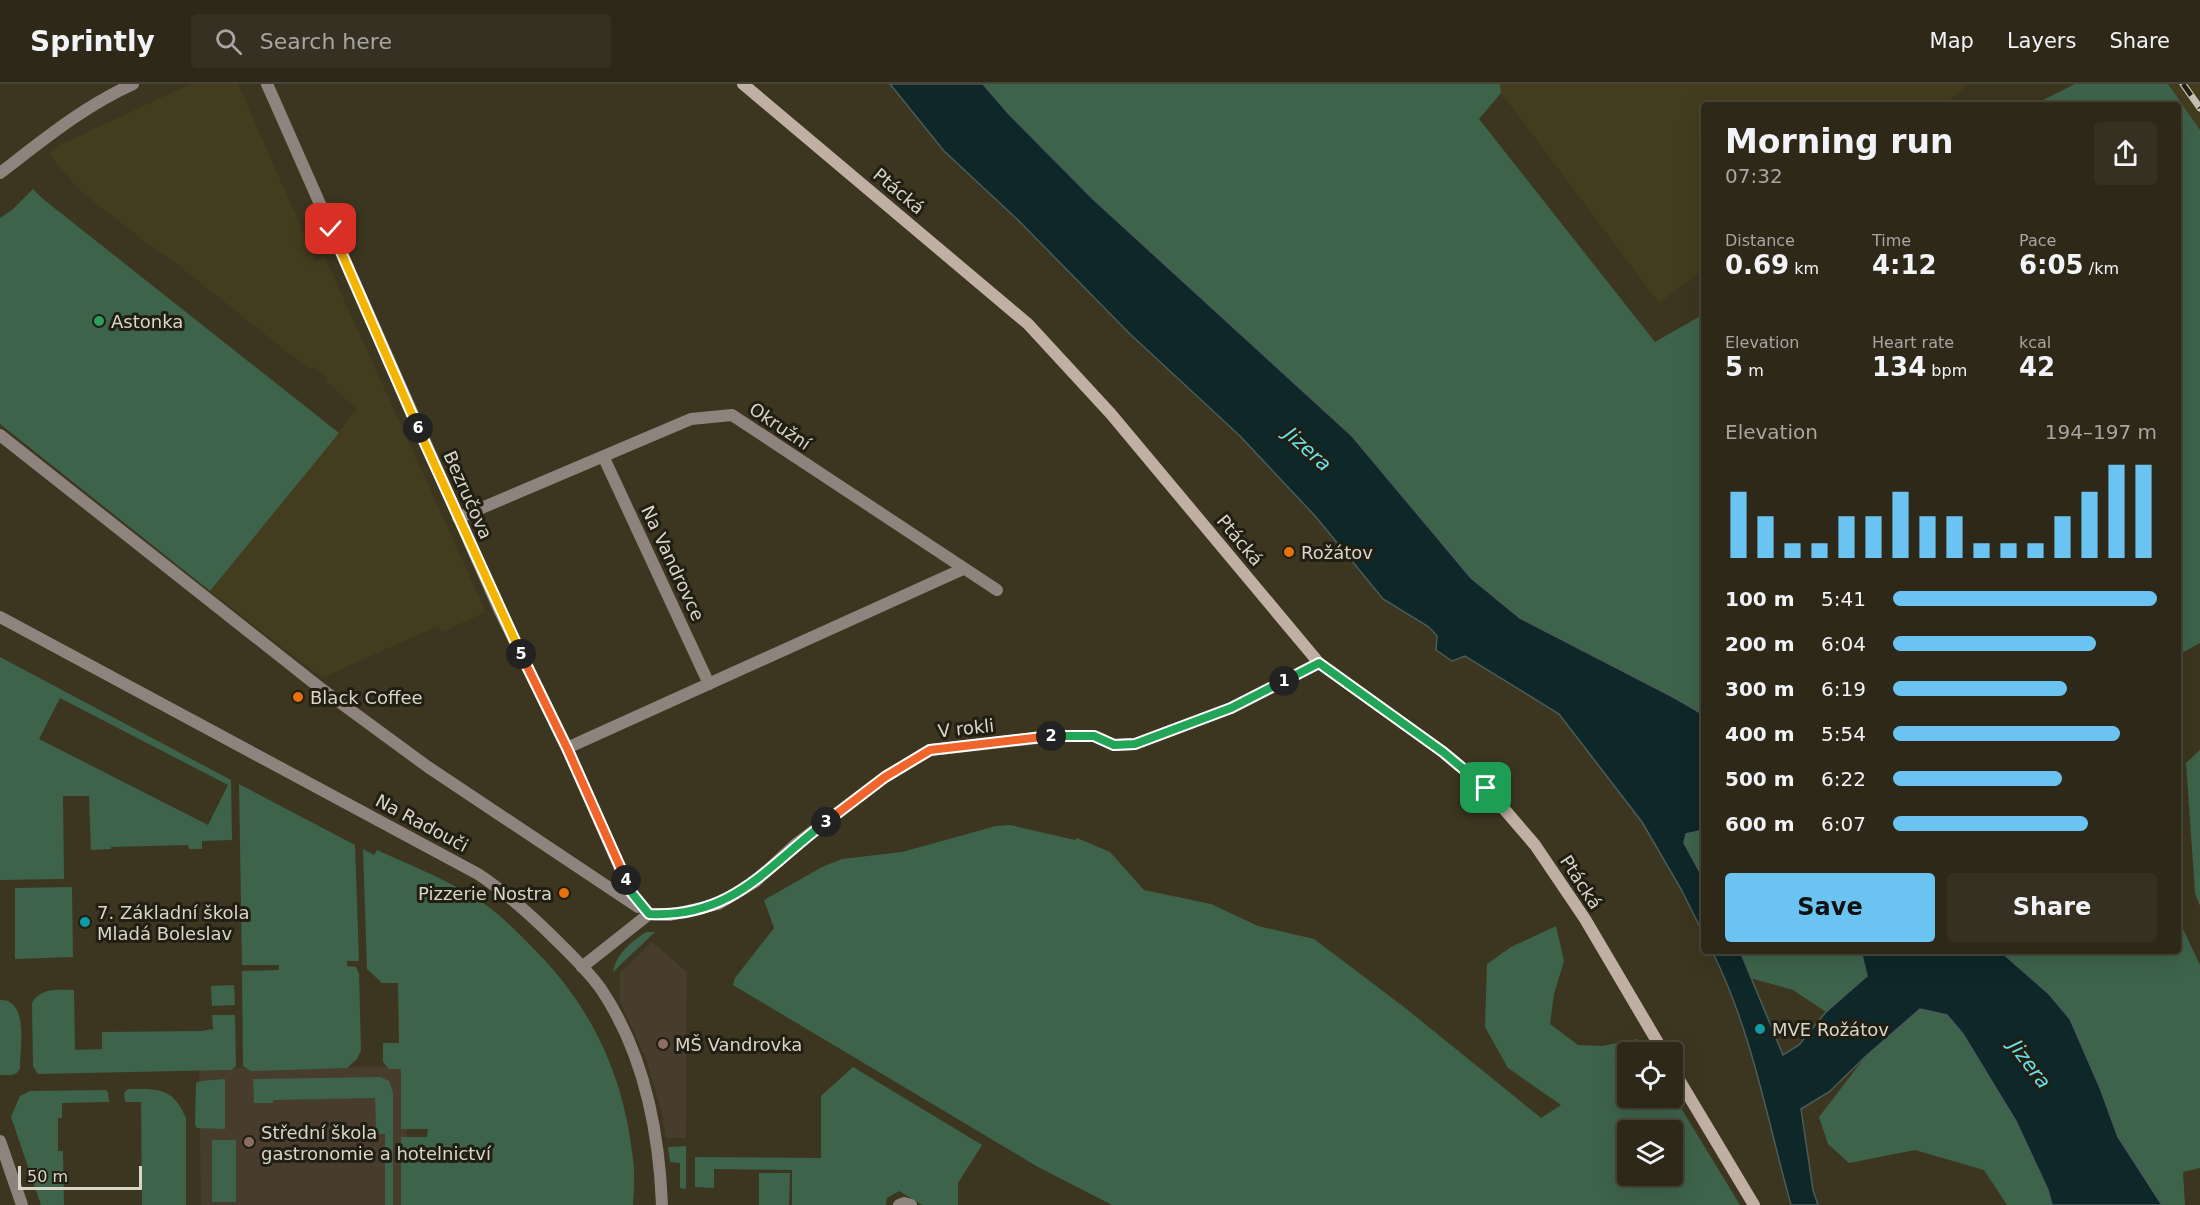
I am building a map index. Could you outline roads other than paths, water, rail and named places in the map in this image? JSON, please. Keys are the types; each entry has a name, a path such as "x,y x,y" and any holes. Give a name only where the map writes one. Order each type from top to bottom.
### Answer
{"street":[{"path":"0,173 60,127 111,94 133,84"},
{"name":"Bezručova","path":"267,84 458,518 567,748 631,892 649,914"},
{"name":"Ptácká","path":"743,84 1028,324 1111,414 1319,663 1443,752 1486,788 1535,845 1584,920 1657,1042"},
{"name":"Okružní","path":"458,518 692,419 732,415 997,590"},
{"path":"0,435 320,687 428,767 649,914 582,967"},
{"name":"Na Vandrovce","path":"604,458 709,684"},
{"path":"567,748 963,569"},
{"name":"Na Radouči","path":"0,617 478,874 503,891 582,967 610,1005 629,1040 650,1105 660,1162 662,1205"},
{"name":"V rokli","path":"649,914 670,915 718,904 756,881 796,844 885,777 930,750 1055,736 1094,736 1114,745 1135,744 1231,708 1319,663"},
{"path":"1683,1086 1754,1205"},
{"path":"0,1141 22,1205"},
{"path":"899,1205 904,1203 911,1205"}],"water":[{"name":"Jizera","path":"890,84 983,84 1008,113 1093,199 1352,436 1471,578 1520,618 1701,713 1701,831 1686,834 1684,843 1701,874 1701,929 1681,889 1642,822 1559,714 1465,656 1452,661 1436,650 1437,636 1429,627 1383,599 1316,517 1240,436 1130,334 1018,220 944,151"},
{"name":"Jizera","path":"1713,954 1741,954 1783,1055 1799,1045 1826,1012 1867,976 1862,954 2003,954 2049,994 2070,1019 2118,1137 2162,1205 2052,1205 2048,1190 2016,1121 1963,1034 1947,1015 1920,1009 1829,1092 1801,1109 1813,1190 1818,1205 1791,1205 1758,1076 1726,981"}],"railway":[{"path":"2183,84 2200,108"}],"place":[{"name":"Astonka","path":"99,321"},
{"name":"Rožátov","path":"1289,552"},
{"name":"Black Coffee","path":"298,697"},
{"name":"Pizzerie Nostra","path":"564,893"},
{"name":"7. Základní škola Mladá Boleslav","path":"85,922"},
{"name":"MVE Rožátov","path":"1760,1029"},
{"name":"MŠ Vandrovka","path":"663,1044"},
{"name":"Střední škola gastronomie a hotelnictví","path":"249,1142"}]}
